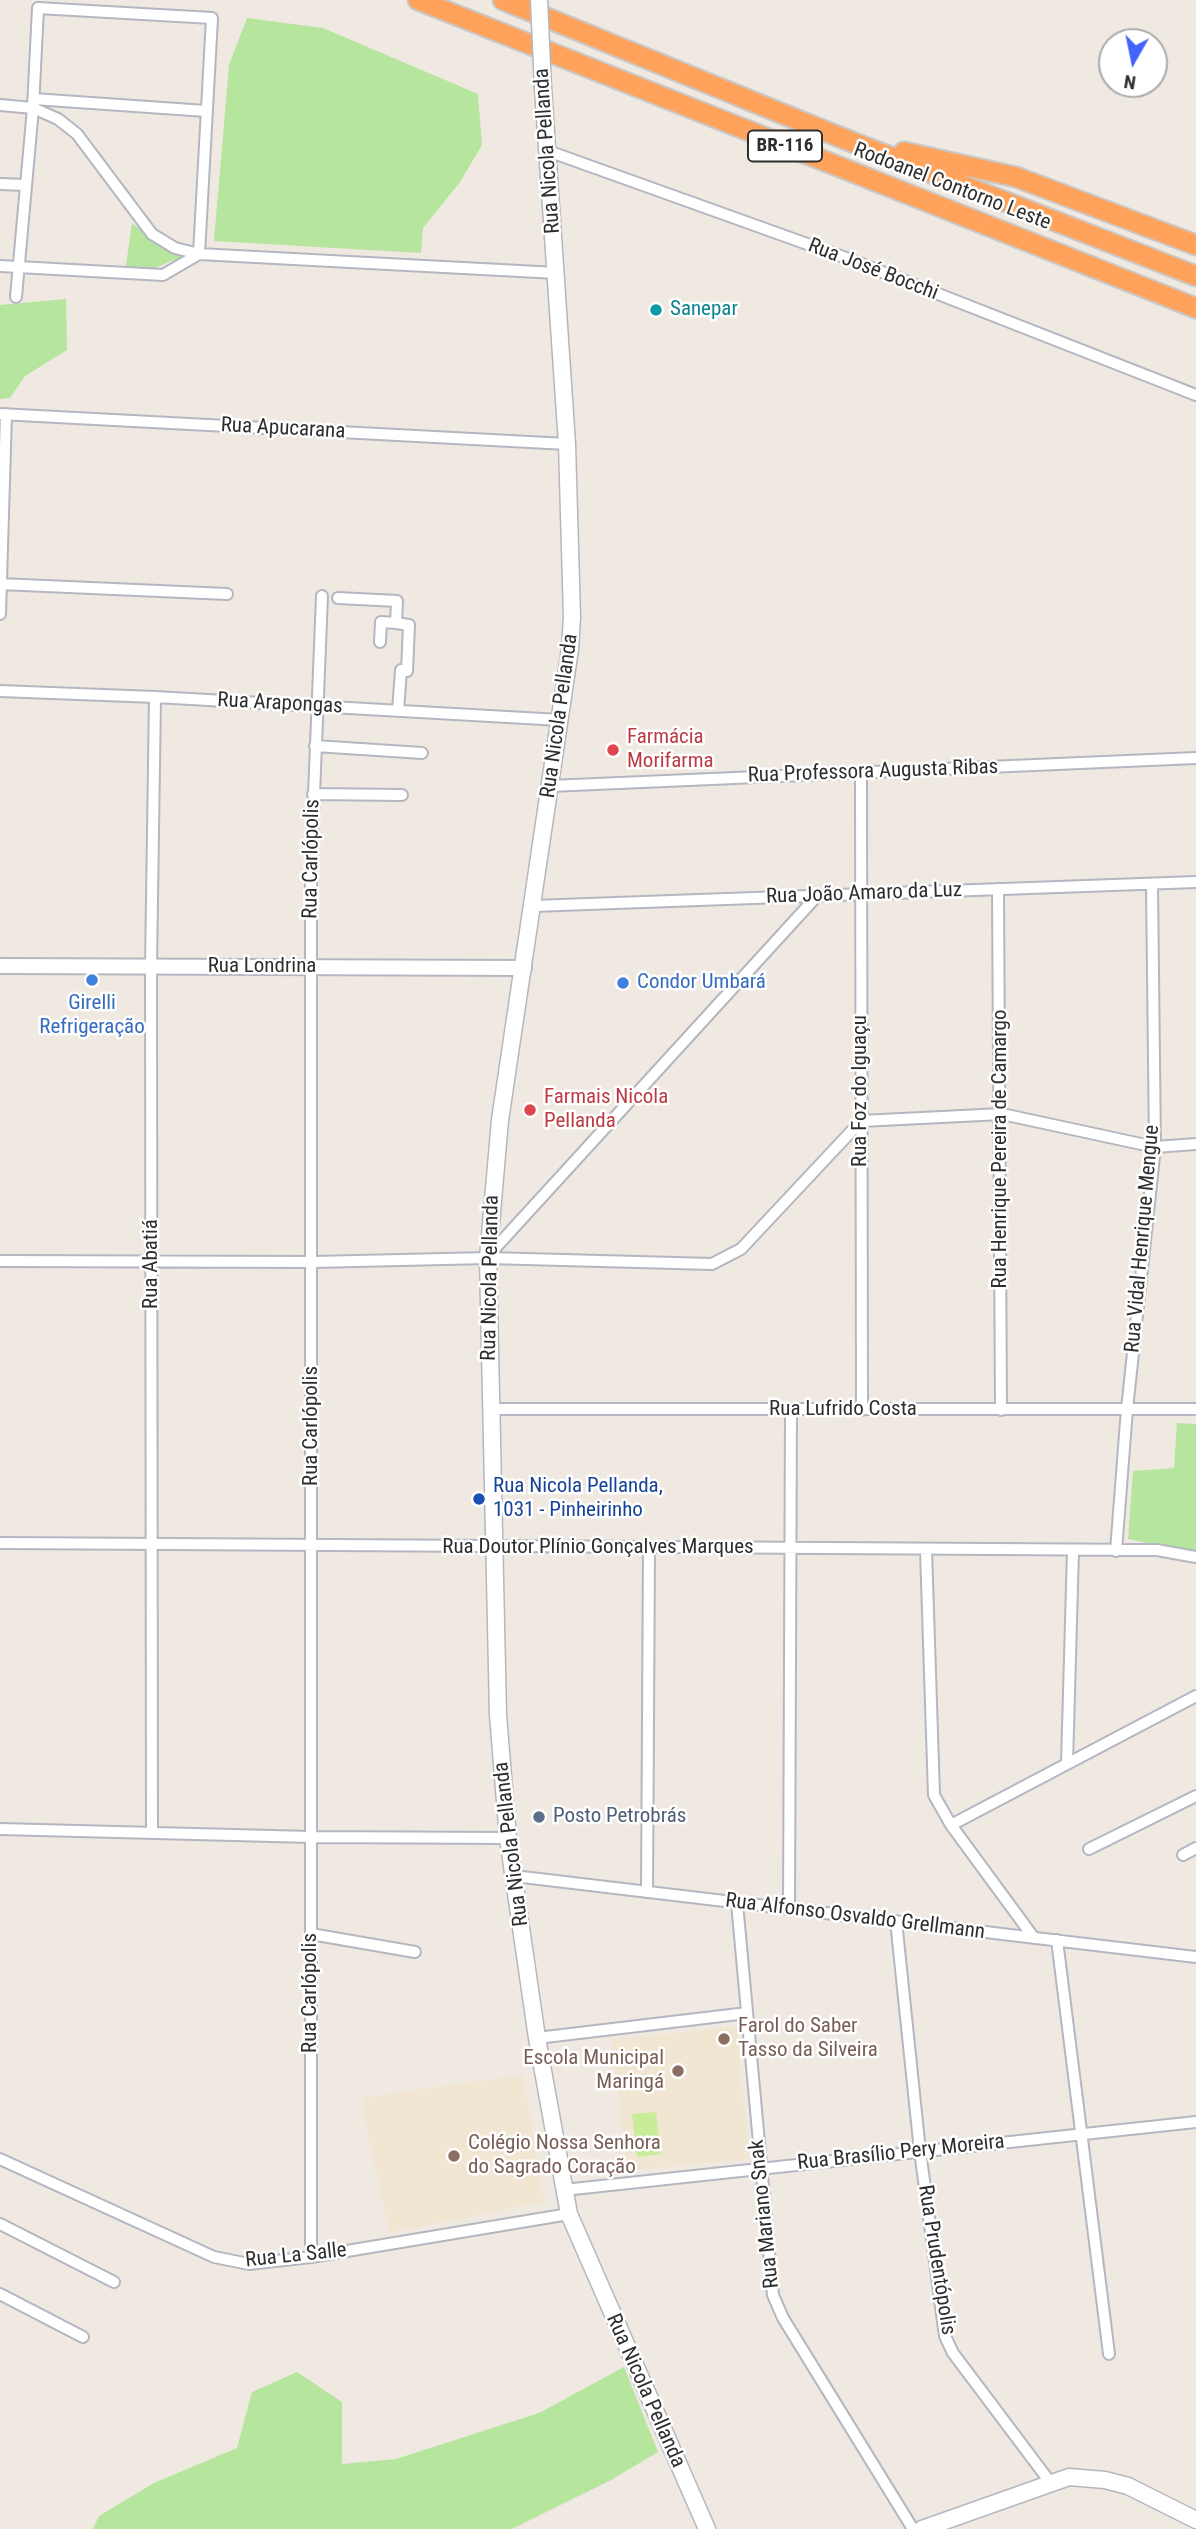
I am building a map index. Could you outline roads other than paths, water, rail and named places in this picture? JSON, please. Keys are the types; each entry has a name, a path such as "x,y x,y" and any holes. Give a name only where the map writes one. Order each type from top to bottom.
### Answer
{"highway":[{"name":"Rodoanel Contorno Leste","path":"418,0 1196,308"},
{"name":"Rodoanel Contorno Leste","path":"503,0 842,138 1196,276"},
{"path":"842,138 1016,177 1196,245"}],"main road":[{"name":"Rua Nicola Pellanda","path":"538,0 567,444 572,617 560,720 500,1120 488,1257 492,1547 498,1715 508,1838 537,2038 569,2214 707,2529"},
{"path":"922,2529 1069,2477 1105,2480 1128,2486 1196,2520"}],"street":[{"path":"16,297 34,104 38,8 212,18 199,254"},
{"path":"34,104 77,134 152,234 175,248 199,254 557,274"},
{"path":"0,105 206,111"},
{"name":"Rua José Bocchi","path":"548,151 849,259 1196,395"},
{"path":"0,184 25,185"},
{"path":"0,266 163,275 199,254"},
{"path":"0,614 3,414"},
{"name":"Rua Apucarana","path":"3,414 567,444"},
{"path":"1,584 227,594"},
{"name":"Rua Carlópolis","path":"311,2257 311,968 313,794 322,596"},
{"path":"338,598 397,601 396,623"},
{"path":"380,642 381,622 409,625 407,671 401,670 398,711"},
{"name":"Rua Arapongas","path":"0,691 560,720"},
{"name":"Rua Abatiá","path":"152,1831 151,967 155,697"},
{"path":"315,746 422,752"},
{"name":"Rua Professora Augusta Ribas","path":"550,786 1196,758"},
{"name":"Rua Foz do Iguaçu","path":"861,773 862,1410"},
{"path":"313,794 401,795"},
{"name":"Rua João Amaro da Luz","path":"533,906 1196,882"},
{"name":"Rua Vidal Henrique Mengue","path":"1116,1551 1127,1409 1155,1147 1152,885"},
{"name":"Rua Henrique Pereira de Camargo","path":"998,889 1002,1114 1002,1410"},
{"path":"488,1257 817,895"},
{"name":"Rua Londrina","path":"0,966 524,968"},
{"path":"0,1261 313,1262 488,1257 712,1264 741,1250 861,1121 1002,1114 1155,1147 1196,1144"},
{"name":"Rua Lufrido Costa","path":"489,1409 1196,1409"},
{"path":"789,1909 788,1549 791,1410"},
{"name":"Rua Doutor Plínio Gonçalves Marques","path":"0,1544 1157,1550 1196,1557"},
{"path":"647,1892 649,1548"},
{"path":"926,1550 934,1795 951,1825 1034,1937"},
{"path":"1067,1763 1073,1551"},
{"path":"951,1825 1196,1696"},
{"path":"1089,1849 1196,1796"},
{"path":"0,1829 311,1837 508,1838"},
{"path":"1184,1855 1196,1848"},
{"name":"Rua Alfonso Osvaldo Grellmann","path":"514,1876 1196,1957"},
{"name":"Rua Mariano Snak","path":"737,1903 773,2295 783,2318 913,2529"},
{"name":"Rua Prudentópolis","path":"896,1922 920,2151 945,2336 953,2353 1051,2482"},
{"path":"311,1934 415,1952"},
{"path":"1056,1940 1109,2354"},
{"path":"537,2038 747,2013"},
{"name":"Rua Brasílio Pery Moreira","path":"564,2190 1196,2122"},
{"path":"0,2173 3,2160"},
{"name":"Rua La Salle","path":"3,2160 226,2261 249,2264 311,2257 569,2214"},
{"path":"0,2224 114,2282"},
{"path":"0,2294 83,2337"}],"place":[{"name":"Sanepar","path":"656,310"},
{"name":"Farmácia Morifarma","path":"613,750"},
{"name":"Girelli Refrigeração","path":"92,980"},
{"name":"Condor Umbará","path":"623,983"},
{"name":"Farmais Nicola Pellanda","path":"530,1110"},
{"name":"Rua Nicola Pellanda, 1031 - Pinheirinho","path":"479,1499"},
{"name":"Posto Petrobrás","path":"539,1817"},
{"name":"Farol do Saber Tasso da Silveira","path":"724,2039"},
{"name":"Escola Municipal Maringá","path":"678,2071"},
{"name":"Colégio Nossa Senhora do Sagrado Coração","path":"454,2156"}]}
